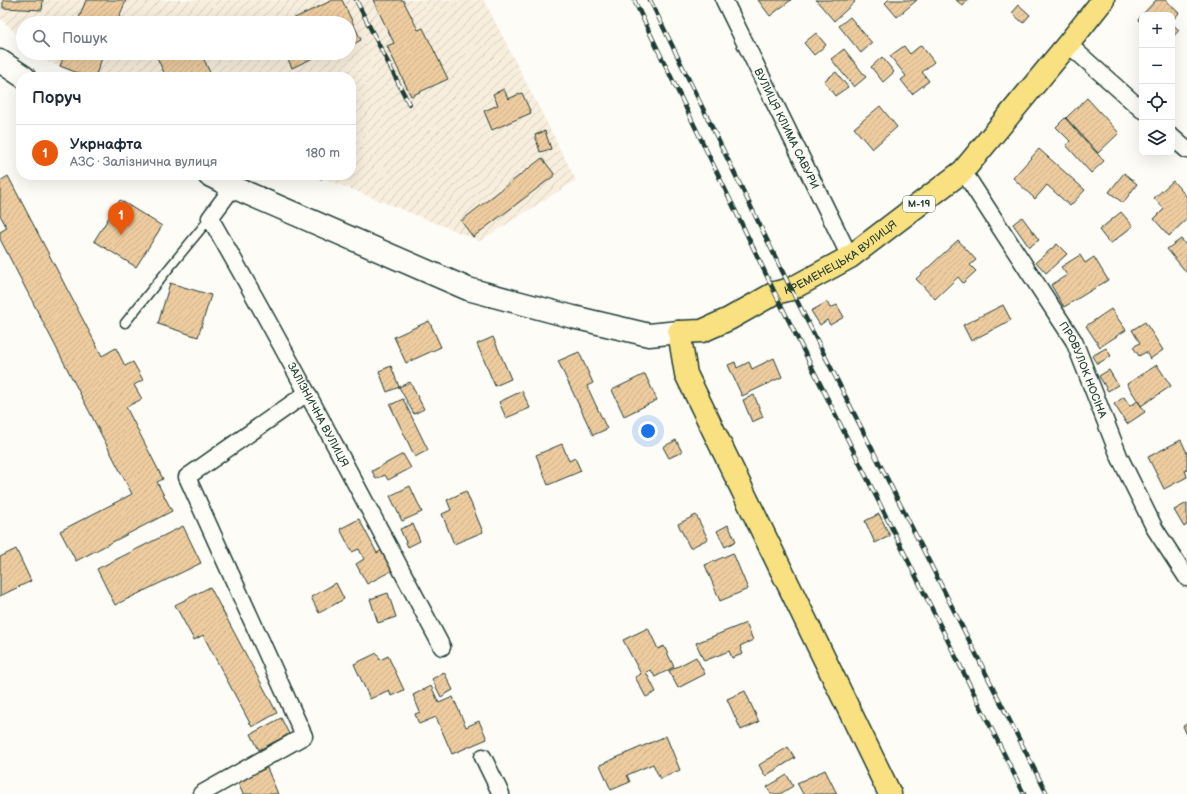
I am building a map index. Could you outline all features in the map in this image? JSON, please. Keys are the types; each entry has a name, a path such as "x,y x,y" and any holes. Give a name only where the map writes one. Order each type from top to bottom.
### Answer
{"highway":[{"name":"КРЕМЕНЕЦЬКА ВУЛИЦЯ","path":"679,332 702,331 729,319 775,293 791,289 850,256 963,171 1103,0"},
{"path":"679,332 686,374 890,794"}],"main road":[{"path":"0,62 16,72"},
{"name":"М-19","path":"219,180 468,289 648,335 679,332"}],"street":[{"name":"ВУЛИЦЯ КЛИМА САВУРИ","path":"724,0 850,256"},
{"path":"1068,44 1139,107"},
{"path":"1175,140 1187,150"},
{"name":"ПРОВУЛОК НОСІНА","path":"963,171 1074,341 1119,456 1156,529 1187,578"},
{"path":"210,218 233,187"},
{"name":"ЗАЛІЗНИЧНА ВУЛИЦЯ","path":"210,218 246,280 442,647"},
{"path":"202,794 304,736 187,477 307,393"},
{"path":"483,757 501,794"}],"lane":[{"path":"125,323 210,218"}],"shaded area":[{"path":"0,0 484,0 576,180 480,241 328,180 356,180 356,72 72,72 44,60 356,60 356,16 16,16 16,33 0,18"}],"building":[{"path":"3,0 43,0 42,10 3,8"},
{"path":"86,0 126,0 120,16 80,16"},
{"path":"333,0 342,0 350,16 299,16"},
{"path":"373,0 403,0 418,30 423,28 448,79 411,96 387,46 394,43"},
{"path":"758,0 791,0 770,16"},
{"path":"816,0 853,0 855,2 834,21"},
{"path":"888,0 917,0 897,17 885,3"},
{"path":"956,0 968,0 963,6"},
{"path":"1156,0 1165,0 1179,13 1175,18 1175,12 1145,12"},
{"path":"1019,5 1030,15 1023,23 1012,13"},
{"path":"850,17 872,43 861,53 839,26"},
{"path":"1175,27 1179,30 1175,35"},
{"path":"356,29 361,40 356,42"},
{"path":"816,33 826,45 814,55 804,43"},
{"path":"921,45 934,62 922,72 929,81 912,94 901,80 906,76 890,56 904,46 910,54"},
{"path":"844,49 866,77 854,87 831,59"},
{"path":"882,57 894,72 883,82 871,67"},
{"path":"62,60 101,60 97,72 75,72 60,66"},
{"path":"158,60 204,60 210,72 164,72"},
{"path":"288,60 309,60 292,68"},
{"path":"836,72 848,87 835,96 824,81"},
{"path":"504,89 508,99 522,93 531,113 492,130 484,111 498,105 493,94"},
{"path":"1087,98 1119,133 1098,153 1066,118"},
{"path":"880,106 897,127 872,149 854,128"},
{"path":"1065,118 1104,161 1091,173 1066,145 1070,141 1056,127"},
{"path":"545,131 551,149 540,152 535,135"},
{"path":"1039,149 1085,190 1070,206 1047,185 1035,199 1013,178"},
{"path":"542,158 555,175 473,237 461,221"},
{"path":"1124,173 1137,184 1123,203 1109,192"},
{"path":"8,176 102,356 116,348 125,366 133,362 143,380 134,385 142,399 126,407 163,479 157,482 172,511 76,561 60,531 132,494 0,239 0,232 7,228 0,215 0,181"},
{"path":"1173,181 1187,197 1187,219 1169,236 1154,219 1164,209 1154,198"},
{"path":"120,200 162,226 136,267 94,241"},
{"path":"1121,212 1133,226 1110,244 1099,230"},
{"path":"1022,217 1039,240 1029,247 1013,224"},
{"path":"1181,239 1187,246 1187,273 1167,249"},
{"path":"958,240 976,260 970,265 976,271 963,283 958,277 935,299 916,279"},
{"path":"1057,244 1067,254 1046,273 1036,262"},
{"path":"1080,255 1085,263 1094,257 1108,280 1064,307 1051,285 1067,275 1061,267"},
{"path":"170,283 211,295 198,337 158,324"},
{"path":"827,302 830,308 837,305 844,317 830,325 827,320 820,325 811,311"},
{"path":"1003,305 1011,320 971,341 963,325"},
{"path":"1111,309 1126,330 1100,347 1086,326"},
{"path":"429,321 441,347 406,363 394,337"},
{"path":"1145,322 1163,350 1150,359 1146,352 1139,356 1133,347 1140,343 1132,330"},
{"path":"493,337 511,379 495,386 477,344"},
{"path":"1106,348 1111,356 1097,364 1092,356"},
{"path":"579,352 593,383 587,386 607,429 593,435 558,361"},
{"path":"774,358 782,377 742,396 728,365 735,362 737,368 749,362 752,369"},
{"path":"1157,365 1171,386 1141,406 1127,384"},
{"path":"391,366 399,387 387,392 379,371"},
{"path":"1109,370 1118,385 1108,391 1099,376"},
{"path":"645,374 657,400 624,416 612,390"},
{"path":"410,382 424,409 414,414 399,387"},
{"path":"522,391 530,408 506,418 499,402"},
{"path":"754,395 763,417 752,422 743,400"},
{"path":"1124,397 1130,406 1138,401 1145,412 1127,424 1114,404"},
{"path":"403,399 428,450 415,457 390,405"},
{"path":"676,440 682,452 669,458 663,447"},
{"path":"1181,440 1187,453 1187,469 1185,470 1187,477 1164,489 1148,457"},
{"path":"562,444 569,461 575,458 581,471 548,485 536,455"},
{"path":"403,454 411,468 388,480 385,475 376,479 372,471"},
{"path":"410,486 422,512 402,521 390,496"},
{"path":"466,491 483,532 454,544 442,514 451,510 447,500"},
{"path":"1187,503 1187,525 1184,527 1174,510"},
{"path":"879,514 890,536 875,543 865,521"},
{"path":"696,515 708,539 690,548 678,524"},
{"path":"359,519 377,553 382,550 393,570 367,584 356,564 364,559 359,549 352,552 340,529"},
{"path":"413,524 420,541 408,547 400,529"},
{"path":"728,525 736,541 725,547 717,531"},
{"path":"183,526 201,563 115,605 97,569"},
{"path":"16,549 31,581 0,596 0,557"},
{"path":"733,553 748,589 720,601 705,565"},
{"path":"336,583 344,599 319,613 311,597"},
{"path":"210,587 277,713 252,727 203,635 194,640 175,605"},
{"path":"388,593 396,617 378,623 370,599"},
{"path":"746,623 753,640 740,646 743,654 732,658 729,651 704,661 696,643"},
{"path":"648,628 658,649 664,646 674,667 655,677 651,670 646,672 656,692 646,697 635,677 641,674 623,640"},
{"path":"377,653 380,660 388,656 404,690 391,696 389,690 370,699 354,664"},
{"path":"696,657 705,674 678,688 669,671"},
{"path":"444,672 453,690 441,697 432,679"},
{"path":"431,686 439,703 453,697 466,727 479,721 487,739 452,754 436,717 419,724 415,714 420,712 413,695"},
{"path":"745,691 759,722 741,730 727,699"},
{"path":"281,718 289,734 259,750 251,734"},
{"path":"1187,724 1187,735 1183,726"},
{"path":"666,736 680,770 660,779 653,764 627,775 630,782 611,790 600,765"},
{"path":"788,747 795,758 765,776 759,765"},
{"path":"267,768 278,794 243,794 237,781"},
{"path":"825,770 837,794 803,794 797,783"},
{"path":"787,775 793,786 780,794 771,794 767,787"}],"railway":[{"path":"356,0 409,104"},
{"path":"634,0 775,293 1024,794"},
{"path":"650,0 791,289 1047,794"}],"place":[{"name":"Укрнафта","path":"121,235"}]}
